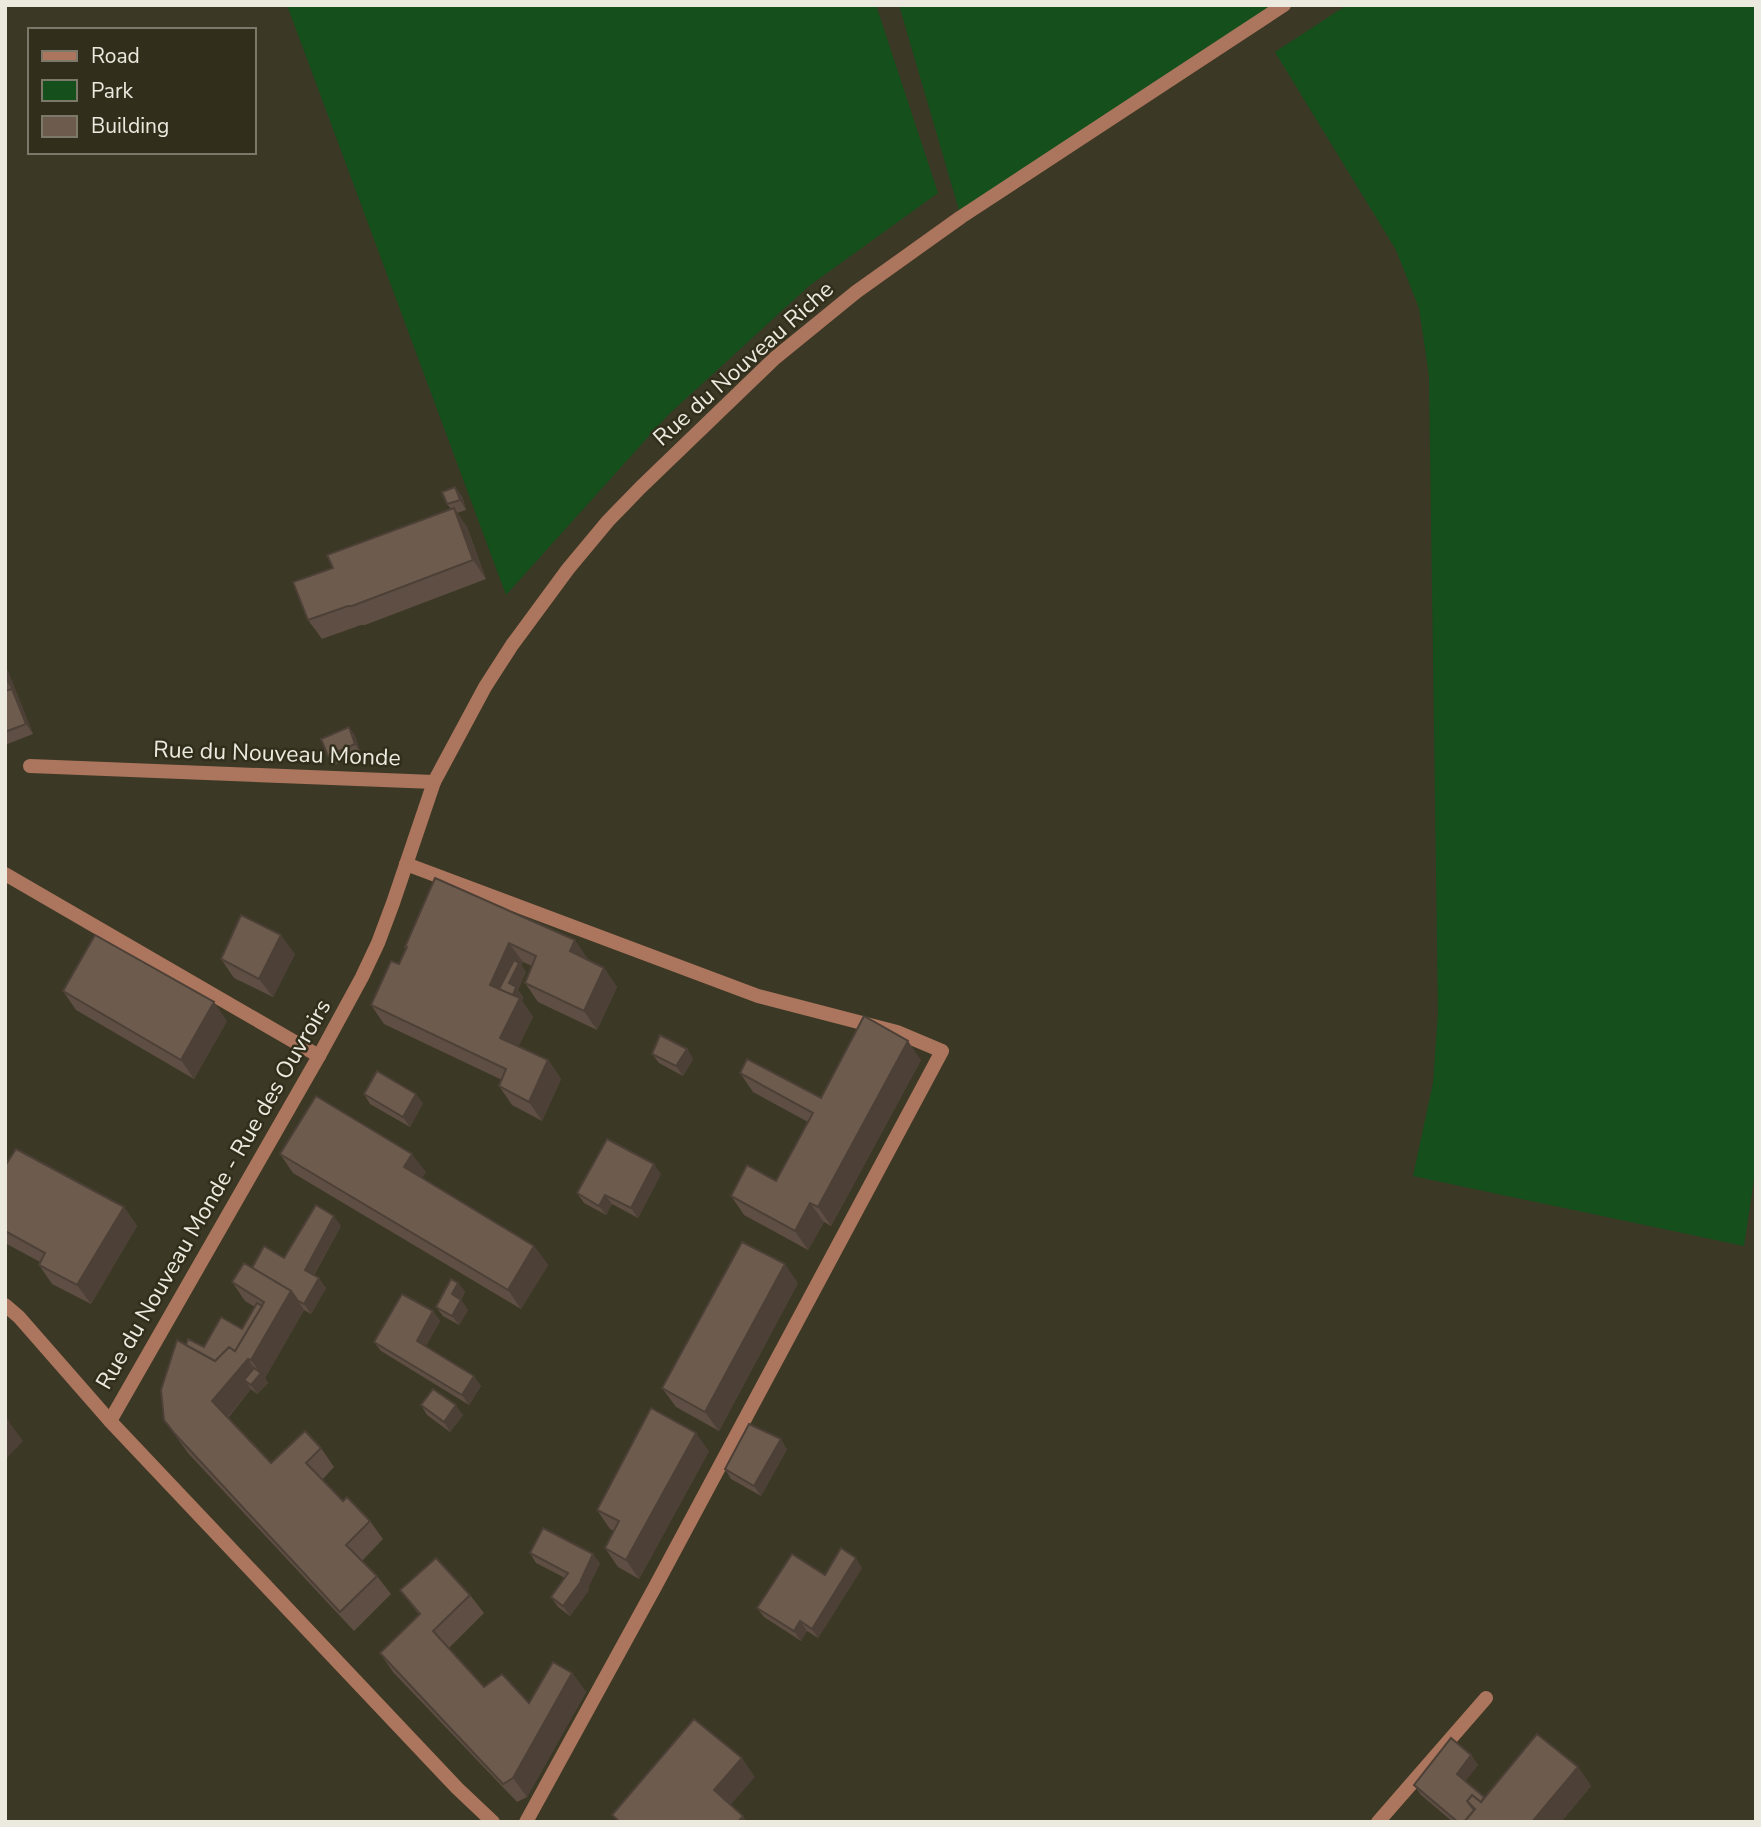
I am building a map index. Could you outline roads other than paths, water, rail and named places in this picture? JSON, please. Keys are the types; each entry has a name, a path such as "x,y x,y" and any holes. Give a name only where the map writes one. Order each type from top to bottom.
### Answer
{"street":[{"name":"Rue du Nouveau Riche","path":"434,782 485,687 519,635 568,569 640,488 775,358 856,292 961,217 1284,5"},
{"name":"Rue du Nouveau Monde","path":"30,766 434,782"},
{"path":"434,782 405,864 758,996 897,1032 942,1051 656,1587 527,1822"},
{"name":"Rue du Nouveau Monde - Rue des Ouvroirs","path":"405,864 362,977 110,1421 457,1788 493,1822"},
{"path":"5,874 319,1056"},
{"path":"5,1305 19,1317 110,1421"},
{"path":"1378,1822 1486,1698"}]}
